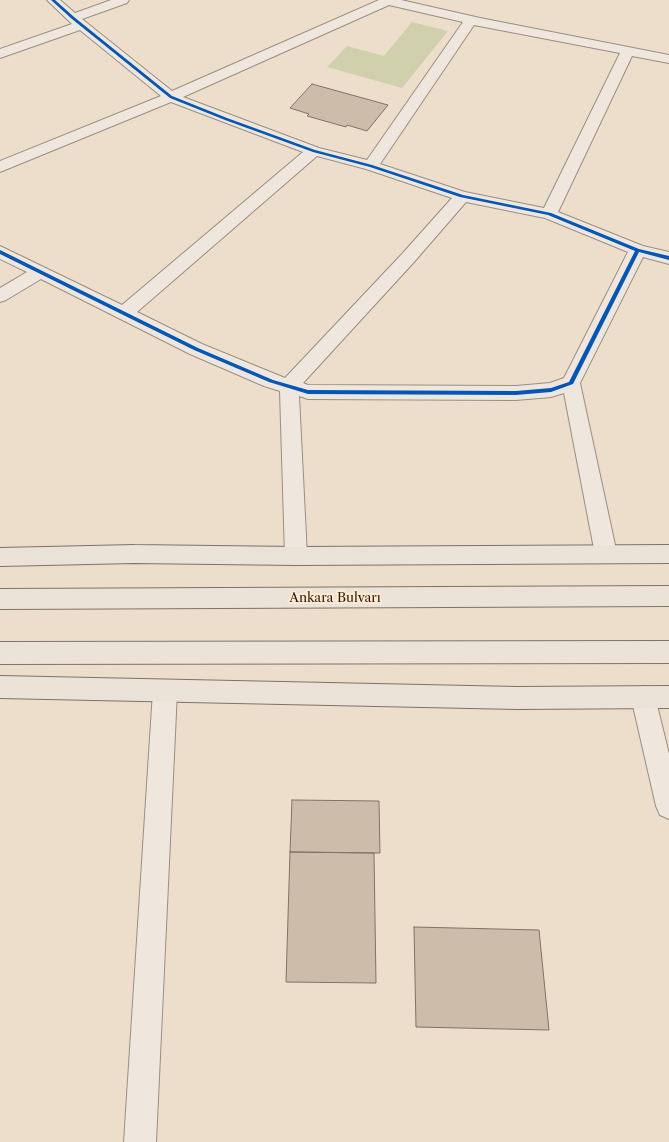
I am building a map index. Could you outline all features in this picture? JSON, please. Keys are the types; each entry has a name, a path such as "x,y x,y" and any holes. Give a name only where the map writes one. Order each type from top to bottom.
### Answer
{"main road":[{"path":"0,557 134,554 296,556 669,554"},
{"name":"Ankara Bulvarı","path":"0,600 669,596"},
{"path":"0,654 669,652"},
{"path":"0,687 517,698 669,697"}],"street":[{"path":"53,0 171,97 314,151 371,166 462,196 549,214 638,250 669,258"},
{"path":"0,54 123,0"},
{"path":"0,167 171,97 390,0 471,20 669,59"},
{"path":"371,166 471,20"},
{"path":"549,214 628,51"},
{"path":"124,314 314,151"},
{"path":"296,556 289,386 408,258 462,196"},
{"path":"606,554 571,383 638,250"},
{"path":"0,252 196,349 271,380 308,392 516,394 550,390 571,383"},
{"path":"0,296 40,272"},
{"path":"140,1142 165,691"},
{"path":"642,697 669,806"}],"green space":[{"path":"412,22 448,31 402,88 327,67 347,46 384,56"}],"building":[{"path":"312,84 388,105 367,131 347,125 346,127 307,116 309,114 290,108"},
{"path":"292,800 379,801 380,853 290,852"},
{"path":"290,852 374,853 376,983 286,982"},
{"path":"414,927 539,930 549,1030 416,1027"}],"cycle path":[{"path":"53,0 73,18 171,97 314,151 371,166 462,196 549,214 638,250 669,258"},
{"path":"0,252 196,349 271,381 308,392 516,393 551,390 571,383 638,250"}]}
